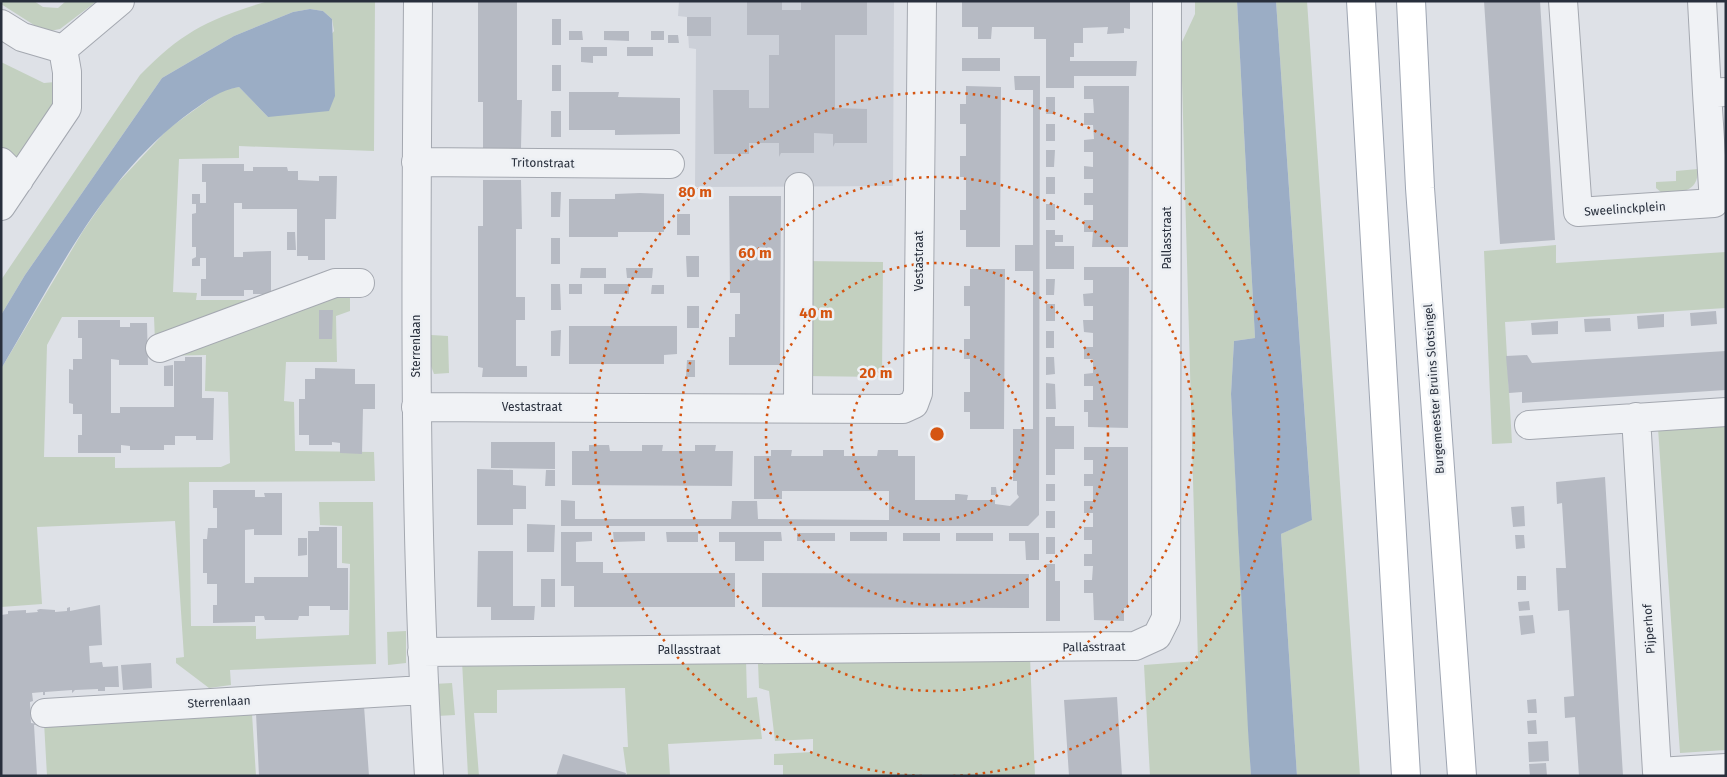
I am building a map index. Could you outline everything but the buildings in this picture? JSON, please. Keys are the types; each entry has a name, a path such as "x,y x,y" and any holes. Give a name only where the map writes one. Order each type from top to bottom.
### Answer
{"main road":[{"path":"1361,1 1406,776"},
{"name":"Burgemeester Bruins Slotsingel","path":"1411,1 1420,188 1462,776"}],"street":[{"path":"63,49 120,1"},
{"name":"Sterrenlaan","path":"418,1 416,407 422,652 428,776"},
{"name":"Vestastraat","path":"416,407 798,407 903,409 914,404 918,393 922,1"},
{"name":"Pallasstraat","path":"422,652 1135,646 1157,636 1166,618 1167,1"},
{"name":"Sweelinckplein","path":"1563,1 1578,212 1714,203 1717,92 1702,1"},
{"path":"11,30 63,49"},
{"path":"1,206 10,171 67,108 67,72 63,49"},
{"name":"Tritonstraat","path":"416,162 670,164"},
{"path":"798,407 799,186"},
{"path":"160,348 335,283 360,283"},
{"path":"1529,425 1726,412"},
{"name":"Pijperhof","path":"1636,417 1658,772 1726,768"},
{"name":"Sterrenlaan","path":"45,713 424,690"}],"shaded area":[{"path":"679,1 894,1 893,186 695,187 696,49 689,48 687,17 678,16"}],"green space":[{"path":"1,1 34,1 43,7 58,8 66,1 97,1 60,29 45,32 1,4"},
{"path":"268,1 375,1 374,151 239,146 239,158 179,159 173,292 197,293 196,300 270,300 155,341 154,317 62,317 47,345 44,457 115,457 115,468 221,467 230,463 228,392 205,391 206,355 158,356 350,290 350,311 336,316 337,362 286,362 284,401 294,402 295,451 374,452 375,481 189,482 191,626 256,626 256,639 349,635 350,564 342,563 342,526 320,525 319,502 373,502 376,664 230,670 231,685 209,688 176,663 176,658 184,657 175,521 37,527 42,604 1,607 1,369 83,231 112,189 168,129 222,90 239,87 268,117 334,31 332,19 323,11 310,9 293,12 234,36 162,78 25,275 1,315 1,280 140,75 170,47 198,28 229,14"},
{"path":"1195,1 1237,1 1255,338 1234,341 1231,394 1251,776 1150,776 1144,665 1198,661 1181,44 1195,14"},
{"path":"1276,1 1307,1 1360,776 1297,776 1281,534 1312,519"},
{"path":"1,62 44,83 55,82 56,100 16,167 1,159"},
{"path":"1698,169 1695,183 1687,190 1662,193 1656,188 1656,182 1676,181 1676,171"},
{"path":"1556,245 1556,263 1726,252 1726,308 1505,322 1512,443 1492,444 1484,251"},
{"path":"805,261 883,262 882,377 804,376"},
{"path":"431,335 448,336 449,373 434,374 431,366"},
{"path":"1726,423 1726,750 1680,753 1658,428"},
{"path":"406,631 406,663 388,665 387,632"},
{"path":"1030,657 1035,776 783,776 783,765 774,765 774,754 813,752 813,739 775,741 769,691 759,688 758,663"},
{"path":"746,659 747,698 757,697 762,739 668,744 670,775 627,776 623,747 628,747 625,688 497,690 497,713 474,713 479,776 468,776 462,661"},
{"path":"452,683 455,715 437,716 433,684"},
{"path":"252,714 256,776 47,776 44,722"}],"water":[{"path":"1237,1 1276,1 1312,520 1281,534 1297,776 1251,776 1231,394 1234,341 1255,338"},
{"path":"310,9 323,11 332,19 335,96 329,111 268,117 239,87 220,93 192,111 161,136 107,196 62,264 1,369 1,315 25,275 162,78 234,36 293,12"}]}
